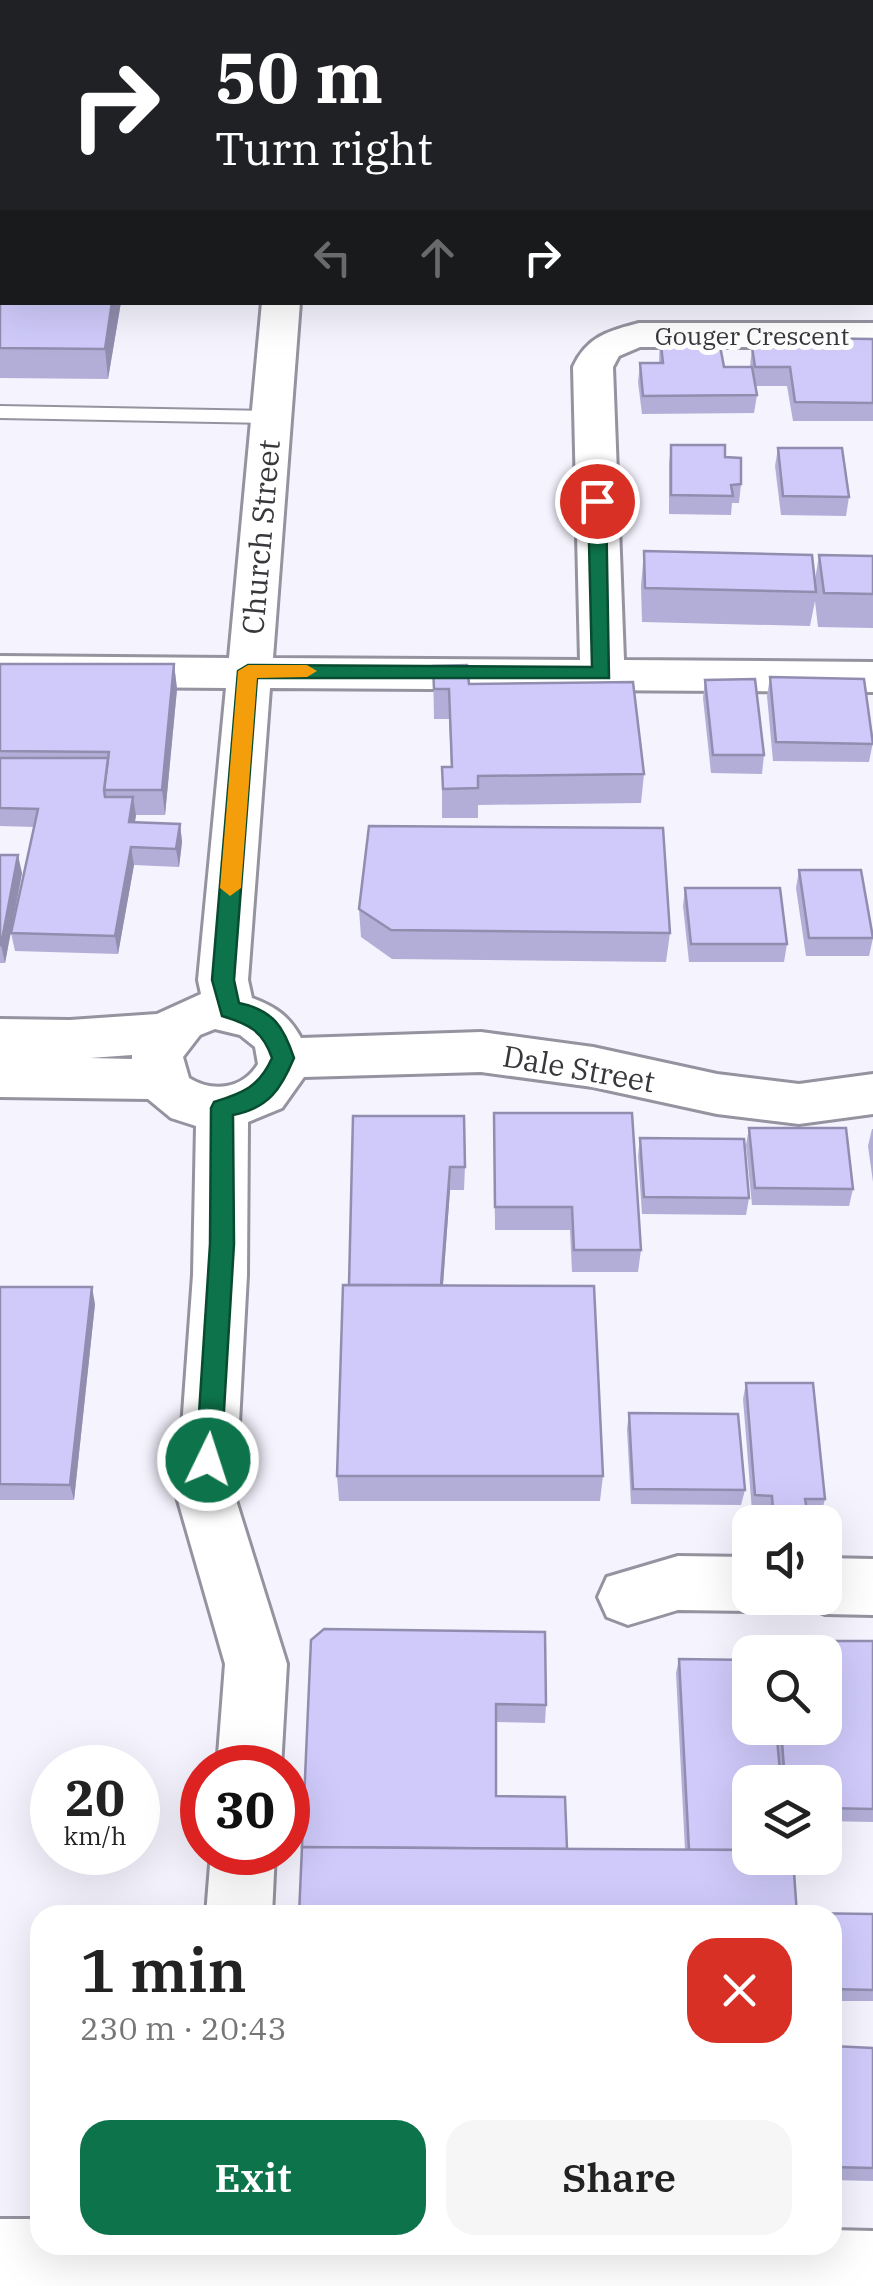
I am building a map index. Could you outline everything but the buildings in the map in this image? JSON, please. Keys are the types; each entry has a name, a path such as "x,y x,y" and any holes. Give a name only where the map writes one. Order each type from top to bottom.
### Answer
{"street":[{"name":"Church Street","path":"230,1010 223,980 281,305"},
{"name":"Gouger Crescent","path":"602,674 593,367 598,351 612,342 639,335 873,334"},
{"path":"0,670 873,677"},
{"path":"0,1076 162,1056 193,1014 230,1010 247,1013 274,1032 283,1058 271,1086 241,1105 222,1108 183,1102 162,1056"},
{"path":"0,1039 70,1040 162,1056"},
{"name":"Dale Street","path":"283,1058 482,1052 593,1067 716,1094 800,1104 873,1094"},
{"path":"222,1108 220,1275 206,1497 256,1664 251,1745"},
{"path":"628,1597 678,1583 732,1584"},
{"path":"842,1586 873,1586"},
{"path":"240,1905 242,1875"},
{"path":"0,2255 30,2254"},
{"path":"259,2255 393,2272 873,2267"}],"lane":[{"path":"0,412 271,416"}],"slow traffic":[{"path":"230,888 248,671 307,671"}],"route":[{"path":"208,1460 222,1244 222,1108 241,1105 271,1086 283,1058 281,1044 262,1021 230,1010 223,980 248,671 602,674 597,501"}]}
